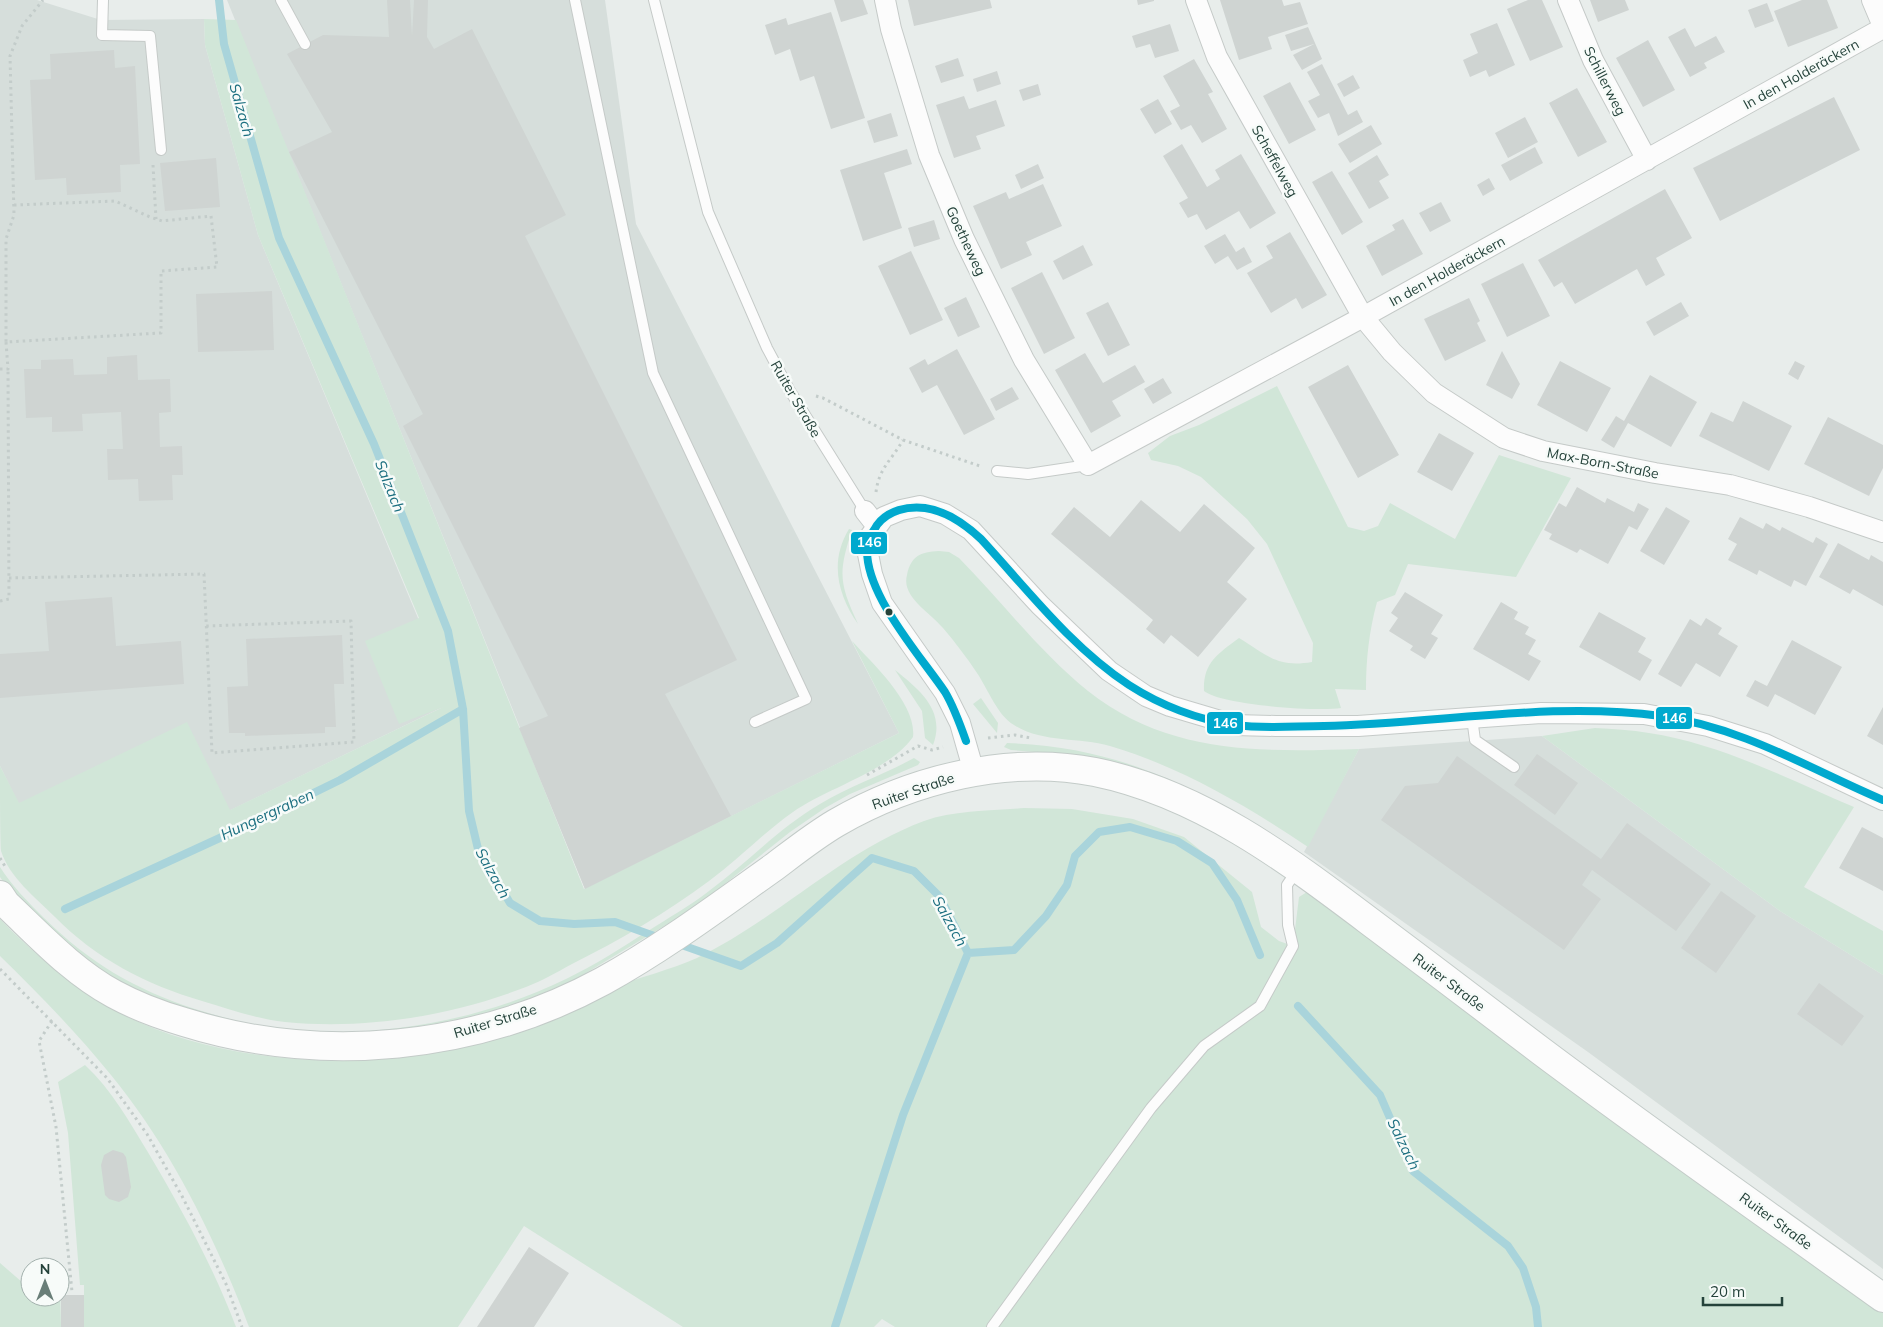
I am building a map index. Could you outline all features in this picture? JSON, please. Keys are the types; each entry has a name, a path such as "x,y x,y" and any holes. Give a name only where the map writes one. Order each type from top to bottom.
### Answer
{"street":[{"name":"Goetheweg","path":"885,0 891,29 929,155 964,239 1024,360 1088,465"},
{"name":"Scheffelweg","path":"1196,0 1216,57 1363,317"},
{"name":"Schillerweg","path":"1568,0 1593,60 1647,160"},
{"path":"1872,0 1883,27"},
{"name":"In den Holderäckern","path":"1088,465 1363,317 1883,27"},
{"name":"Max-Born-Straße","path":"1363,317 1392,352 1434,393 1504,438 1544,451 1655,473 1730,485 1809,507 1883,532"},
{"path":"974,772 960,723 945,693 882,602 872,574 868,554 871,518 884,517 920,506 957,520 971,530 1040,605 1109,671 1139,692 1170,706 1234,725 1358,726 1541,713 1644,714 1699,725 1765,744 1883,800"},
{"name":"Ruiter Straße","path":"4,884 6,904 62,958 112,994 158,1014 224,1035 297,1046 359,1047 427,1040 476,1030 572,996 629,965 693,923 834,824 882,800 938,780 974,772 1034,766 1093,772 1144,785 1198,809 1265,845 1569,1072 1883,1298"}],"lane":[{"path":"103,0 102,35 150,36 161,150"},
{"path":"281,0 305,44"},
{"path":"575,0 653,373 806,699 755,722"},
{"name":"Ruiter Straße","path":"654,0 708,212 767,348 790,391 871,518"},
{"name":"In den Holderäckern","path":"997,471 1028,474 1088,465"},
{"path":"1472,718 1475,740 1514,767"},
{"path":"992,1327 1151,1108 1204,1046 1260,1006 1293,946 1288,925 1287,886 1298,868"}],"path":[{"path":"0,601 9,600 6,239 14,215 10,56 22,26 43,0"},
{"path":"156,219 152,150 161,150"},
{"path":"6,342 161,333 161,271 217,267 211,216 162,220 115,201 14,205"},
{"path":"0,248 6,249"},
{"path":"0,369 8,369"},
{"path":"790,391 823,398 902,440 927,450 997,471"},
{"path":"882,468 892,459 902,440"},
{"path":"9,578 204,574 206,626 212,753 354,742 351,621 206,626"},
{"path":"0,858 4,884"},
{"path":"0,969 107,1078 147,1134 183,1198 226,1284 242,1327"},
{"path":"52,1021 39,1040 56,1127 72,1292"}],"shaded area":[{"path":"0,0 37,0 101,20 204,19 205,45 258,235 453,702 62,892 0,766"},
{"path":"227,0 605,0 636,224 899,733 585,889"},
{"path":"1542,736 1780,911 1883,975 1883,1269 1588,1052 1304,852 1359,749"}],"green space":[{"path":"204,19 236,20 584,889 899,733 852,641 892,685 908,711 912,724 913,737 889,760 793,812 720,873 642,926 538,982 468,1006 438,1013 377,1022 315,1024 264,1019 182,994 142,978 87,945 24,887 10,870 1,851 0,766 19,803 187,722 230,810 443,707 399,724 365,641 419,618 258,235 205,45"},
{"path":"1277,386 1348,527 1364,531 1378,526 1390,503 1455,539 1499,455 1571,478 1516,577 1408,564 1395,595 1377,602 1368,646 1366,690 1335,689 1341,708 1312,709 1249,704 1214,696 1204,691 1204,681 1209,666 1218,654 1239,638 1273,659 1290,663 1312,662 1313,643 1267,544 1247,519 1201,477 1178,466 1151,460 1148,453 1170,436 1199,425"},
{"path":"849,529 852,530 844,557 843,578 847,598 858,624 845,602 838,578 839,554"},
{"path":"927,552 949,552 959,558 1070,676 1119,712 1151,727 1184,738 1218,745 1252,749 1287,750 1359,749 1308,847 1213,789 1162,765 1098,743 1036,735 1008,721 956,644 918,604 908,590 906,583 907,575 914,559"},
{"path":"895,670 913,685 928,702 936,722 933,745 925,738 922,711"},
{"path":"981,698 998,723 997,733 973,704"},
{"path":"1595,728 1649,733 1702,745 1779,774 1854,807 1804,887 1883,931 1883,975 1780,911 1542,736"},
{"path":"1007,743 1069,749 1124,763 1178,783 1233,810 1230,815 1132,769 1093,757 1011,750 1004,747"},
{"path":"914,758 920,762 918,765 850,794 825,808 790,832 711,895 676,919 571,982 490,1014 442,1028 304,1037 165,1006 103,975 16,900 0,877 0,867 26,900 61,934 114,973 152,993 228,1019 274,1029 358,1032 394,1029 465,1016 500,1006 577,974 694,902 805,813 843,792"},
{"path":"1024,808 1072,809 1133,819 1184,837 1252,892 1261,927 1279,941 1293,946 1299,897 1307,892 1562,1081 1883,1313 1883,1327 895,1327 882,1319 874,1327 683,1327 524,1226 458,1327 249,1327 207,1228 172,1164 133,1103 85,1044 0,956 0,919 24,943 62,975 104,1004 146,1025 192,1041 243,1052 295,1059 347,1061 399,1058 448,1050 493,1038 612,988 697,958 754,925 865,850 894,834 924,821 936,817 973,811"},
{"path":"85,1065 104,1085 120,1107 161,1175 207,1260 236,1327 84,1327 84,1285 80,1285 68,1133 58,1082"},
{"path":"0,1263 20,1280 20,1307 61,1307 61,1327 0,1327"}],"building":[{"path":"387,0 410,0 412,36 414,0 428,0 427,37 434,49 472,29 566,215 525,236 737,660 665,694 731,816 585,889 519,728 548,716 403,426 423,414 289,152 332,132 287,54 323,35 389,37"},
{"path":"834,0 863,0 868,14 841,22"},
{"path":"908,0 990,0 992,8 914,26"},
{"path":"1137,0 1154,0 1154,1 1138,5"},
{"path":"1220,0 1282,0 1284,6 1300,2 1308,24 1268,37 1272,49 1239,60"},
{"path":"1528,0 1542,0 1563,47 1530,61 1507,9"},
{"path":"1590,0 1625,0 1629,10 1598,22"},
{"path":"1802,0 1827,0 1838,28 1788,47 1774,11"},
{"path":"1767,3 1774,21 1755,28 1748,10"},
{"path":"831,12 865,118 831,129 814,76 800,81 790,49 775,55 765,25 786,18 788,25"},
{"path":"1497,23 1515,65 1489,77 1486,70 1470,77 1463,60 1478,53 1470,34"},
{"path":"1170,24 1179,51 1155,58 1150,44 1136,48 1132,36"},
{"path":"1308,27 1322,59 1302,70 1293,55 1314,44 1291,51 1285,35"},
{"path":"1685,28 1695,47 1716,36 1725,52 1704,63 1707,68 1690,77 1668,37"},
{"path":"1648,40 1675,90 1643,107 1616,58"},
{"path":"114,50 115,68 135,66 140,164 120,165 121,192 67,195 66,178 35,180 30,80 51,79 50,54"},
{"path":"958,58 964,76 941,83 935,66"},
{"path":"1194,59 1213,92 1208,94 1227,129 1202,143 1191,125 1181,130 1170,111 1180,106 1163,76"},
{"path":"1322,64 1348,115 1357,110 1363,122 1338,136 1329,113 1318,118 1308,101 1320,95 1307,72"},
{"path":"997,71 1001,84 977,92 973,79"},
{"path":"1353,75 1360,88 1344,97 1337,84"},
{"path":"1290,82 1316,130 1289,144 1263,96"},
{"path":"1038,84 1041,95 1023,101 1019,90"},
{"path":"1577,88 1607,142 1578,157 1549,103"},
{"path":"964,96 969,109 996,100 1005,126 976,136 981,149 954,158 936,105"},
{"path":"1834,97 1860,150 1720,221 1693,168"},
{"path":"1158,99 1172,124 1155,134 1140,109"},
{"path":"891,113 898,136 874,143 867,121"},
{"path":"1525,117 1538,142 1508,158 1495,133"},
{"path":"1371,125 1382,144 1350,163 1338,144"},
{"path":"1182,144 1207,187 1220,179 1215,170 1241,154 1276,213 1250,229 1239,211 1206,230 1197,214 1188,218 1179,203 1188,198 1163,156"},
{"path":"1535,147 1543,163 1510,181 1501,165"},
{"path":"907,149 912,164 884,173 902,228 863,241 840,170"},
{"path":"1377,155 1389,175 1379,181 1389,198 1369,209 1348,173"},
{"path":"216,158 220,207 165,211 160,163"},
{"path":"1038,164 1044,178 1021,189 1015,175"},
{"path":"1332,171 1363,222 1342,235 1312,182"},
{"path":"1489,178 1495,189 1483,196 1477,185"},
{"path":"1043,184 1062,226 1026,242 1032,255 1001,269 973,206 1006,192 1009,199"},
{"path":"1665,189 1692,238 1656,258 1665,275 1646,286 1637,269 1575,304 1562,282 1554,287 1538,260"},
{"path":"1441,202 1451,221 1430,232 1419,213"},
{"path":"1403,219 1423,254 1382,276 1366,246 1395,230 1392,225"},
{"path":"934,220 940,239 914,247 908,228"},
{"path":"1290,232 1327,295 1302,309 1296,298 1271,313 1247,273 1273,258 1266,246"},
{"path":"1225,234 1236,252 1244,247 1252,262 1237,270 1228,256 1215,264 1204,246"},
{"path":"1083,245 1093,265 1063,280 1053,261"},
{"path":"911,251 943,320 910,335 878,266"},
{"path":"1523,263 1550,316 1507,337 1481,284"},
{"path":"1042,272 1075,338 1044,354 1011,288"},
{"path":"272,291 274,350 198,352 196,294"},
{"path":"966,297 980,327 958,337 944,308"},
{"path":"1469,298 1480,321 1477,323 1486,341 1445,361 1424,319"},
{"path":"1108,302 1130,345 1108,356 1086,313"},
{"path":"1681,302 1689,316 1654,336 1646,322"},
{"path":"957,349 995,419 964,435 937,385 922,393 909,368 925,359 928,365"},
{"path":"1502,351 1520,384 1512,399 1486,385"},
{"path":"1085,353 1103,383 1135,365 1145,382 1112,401 1121,416 1091,433 1055,370"},
{"path":"137,355 138,380 170,379 171,412 159,413 160,447 182,446 183,475 172,475 173,500 139,501 138,479 108,480 107,449 123,449 121,412 82,414 83,431 52,432 52,417 26,418 24,369 41,369 41,360 73,359 74,375 107,374 107,357"},
{"path":"1560,361 1611,388 1587,432 1537,405"},
{"path":"1795,361 1805,366 1798,380 1788,374"},
{"path":"1348,365 1399,455 1358,478 1308,387"},
{"path":"1650,375 1697,402 1671,447 1628,423 1614,448 1601,440 1616,416 1624,421"},
{"path":"1163,378 1172,393 1153,404 1144,389"},
{"path":"1012,387 1019,399 996,411 990,399"},
{"path":"1743,401 1792,426 1769,471 1699,436 1711,412 1733,422"},
{"path":"1828,417 1883,445 1883,468 1869,496 1804,464"},
{"path":"1439,433 1474,453 1452,491 1417,472"},
{"path":"1577,487 1605,503 1607,498 1634,512 1638,503 1649,509 1637,530 1629,526 1608,564 1580,549 1577,553 1549,539 1552,534 1544,530 1559,503 1566,507"},
{"path":"1141,500 1180,532 1204,504 1255,548 1227,582 1247,599 1198,657 1171,635 1164,644 1146,629 1153,620 1051,534 1074,507 1110,537"},
{"path":"1666,507 1690,521 1664,565 1640,551"},
{"path":"1740,517 1763,529 1766,523 1780,531 1782,527 1813,543 1816,537 1828,544 1806,586 1794,580 1791,587 1759,570 1757,575 1728,560 1737,544 1728,539"},
{"path":"1838,543 1869,560 1871,555 1883,562 1883,606 1853,589 1850,594 1819,577"},
{"path":"1405,592 1443,615 1431,634 1438,638 1425,659 1410,650 1413,646 1389,631 1398,618 1391,613"},
{"path":"112,597 116,646 181,641 184,684 0,698 0,654 49,651 45,602"},
{"path":"1501,602 1518,612 1514,619 1529,627 1525,634 1536,640 1528,654 1541,661 1529,681 1473,649"},
{"path":"1599,612 1646,638 1638,652 1652,660 1640,681 1579,647"},
{"path":"1706,618 1722,628 1718,634 1738,646 1720,677 1696,663 1681,687 1658,674 1690,619 1701,626"},
{"path":"342,635 344,684 334,684 336,727 325,727 325,733 245,736 245,733 229,733 227,687 248,686 246,639"},
{"path":"1792,640 1842,667 1815,715 1775,694 1768,707 1746,696 1755,680 1767,686"},
{"path":"1883,707 1883,745 1867,736"},
{"path":"1537,754 1578,783 1555,815 1514,785"},
{"path":"1457,756 1601,859 1627,823 1711,884 1676,931 1592,870 1582,885 1601,899 1564,950 1381,820 1405,786 1438,783"},
{"path":"1862,827 1883,838 1883,891 1839,868"},
{"path":"1721,891 1756,916 1716,973 1681,948"},
{"path":"1819,983 1864,1016 1842,1046 1797,1014"},
{"path":"113,1150 123,1153 126,1157 131,1187 128,1197 119,1202 109,1199 105,1195 101,1165 104,1155"},
{"path":"529,1247 569,1273 534,1327 477,1327"},
{"path":"70,1295 84,1295 84,1327 61,1327 61,1307 70,1307"}],"waterway":[{"name":"Salzach","path":"219,0 224,44 279,238 374,444 448,631 463,709 469,811 478,849 510,903 540,921 574,924 615,922 660,938"},
{"name":"Hungergraben","path":"65,909 248,825 340,780 463,709"},
{"name":"Salzach","path":"676,943 741,966 777,943 872,858 914,871 940,897 968,953 1014,950 1046,916 1067,885 1075,856 1099,832 1130,827 1177,841 1212,863 1237,900 1260,955"},
{"path":"835,1327 903,1115 968,953"},
{"name":"Salzach","path":"1298,1006 1380,1095 1413,1171 1508,1246 1523,1268 1536,1307 1538,1327"}],"transit line":[{"name":"146","path":"966,741 945,692 893,619 872,576 867,556 869,538 882,520 899,510 925,508 941,512 962,523 981,539 1050,616 1108,670 1153,699 1193,715 1221,723 1269,727 1366,724 1535,712 1619,712 1661,716 1691,721 1748,739 1883,800"}]}
